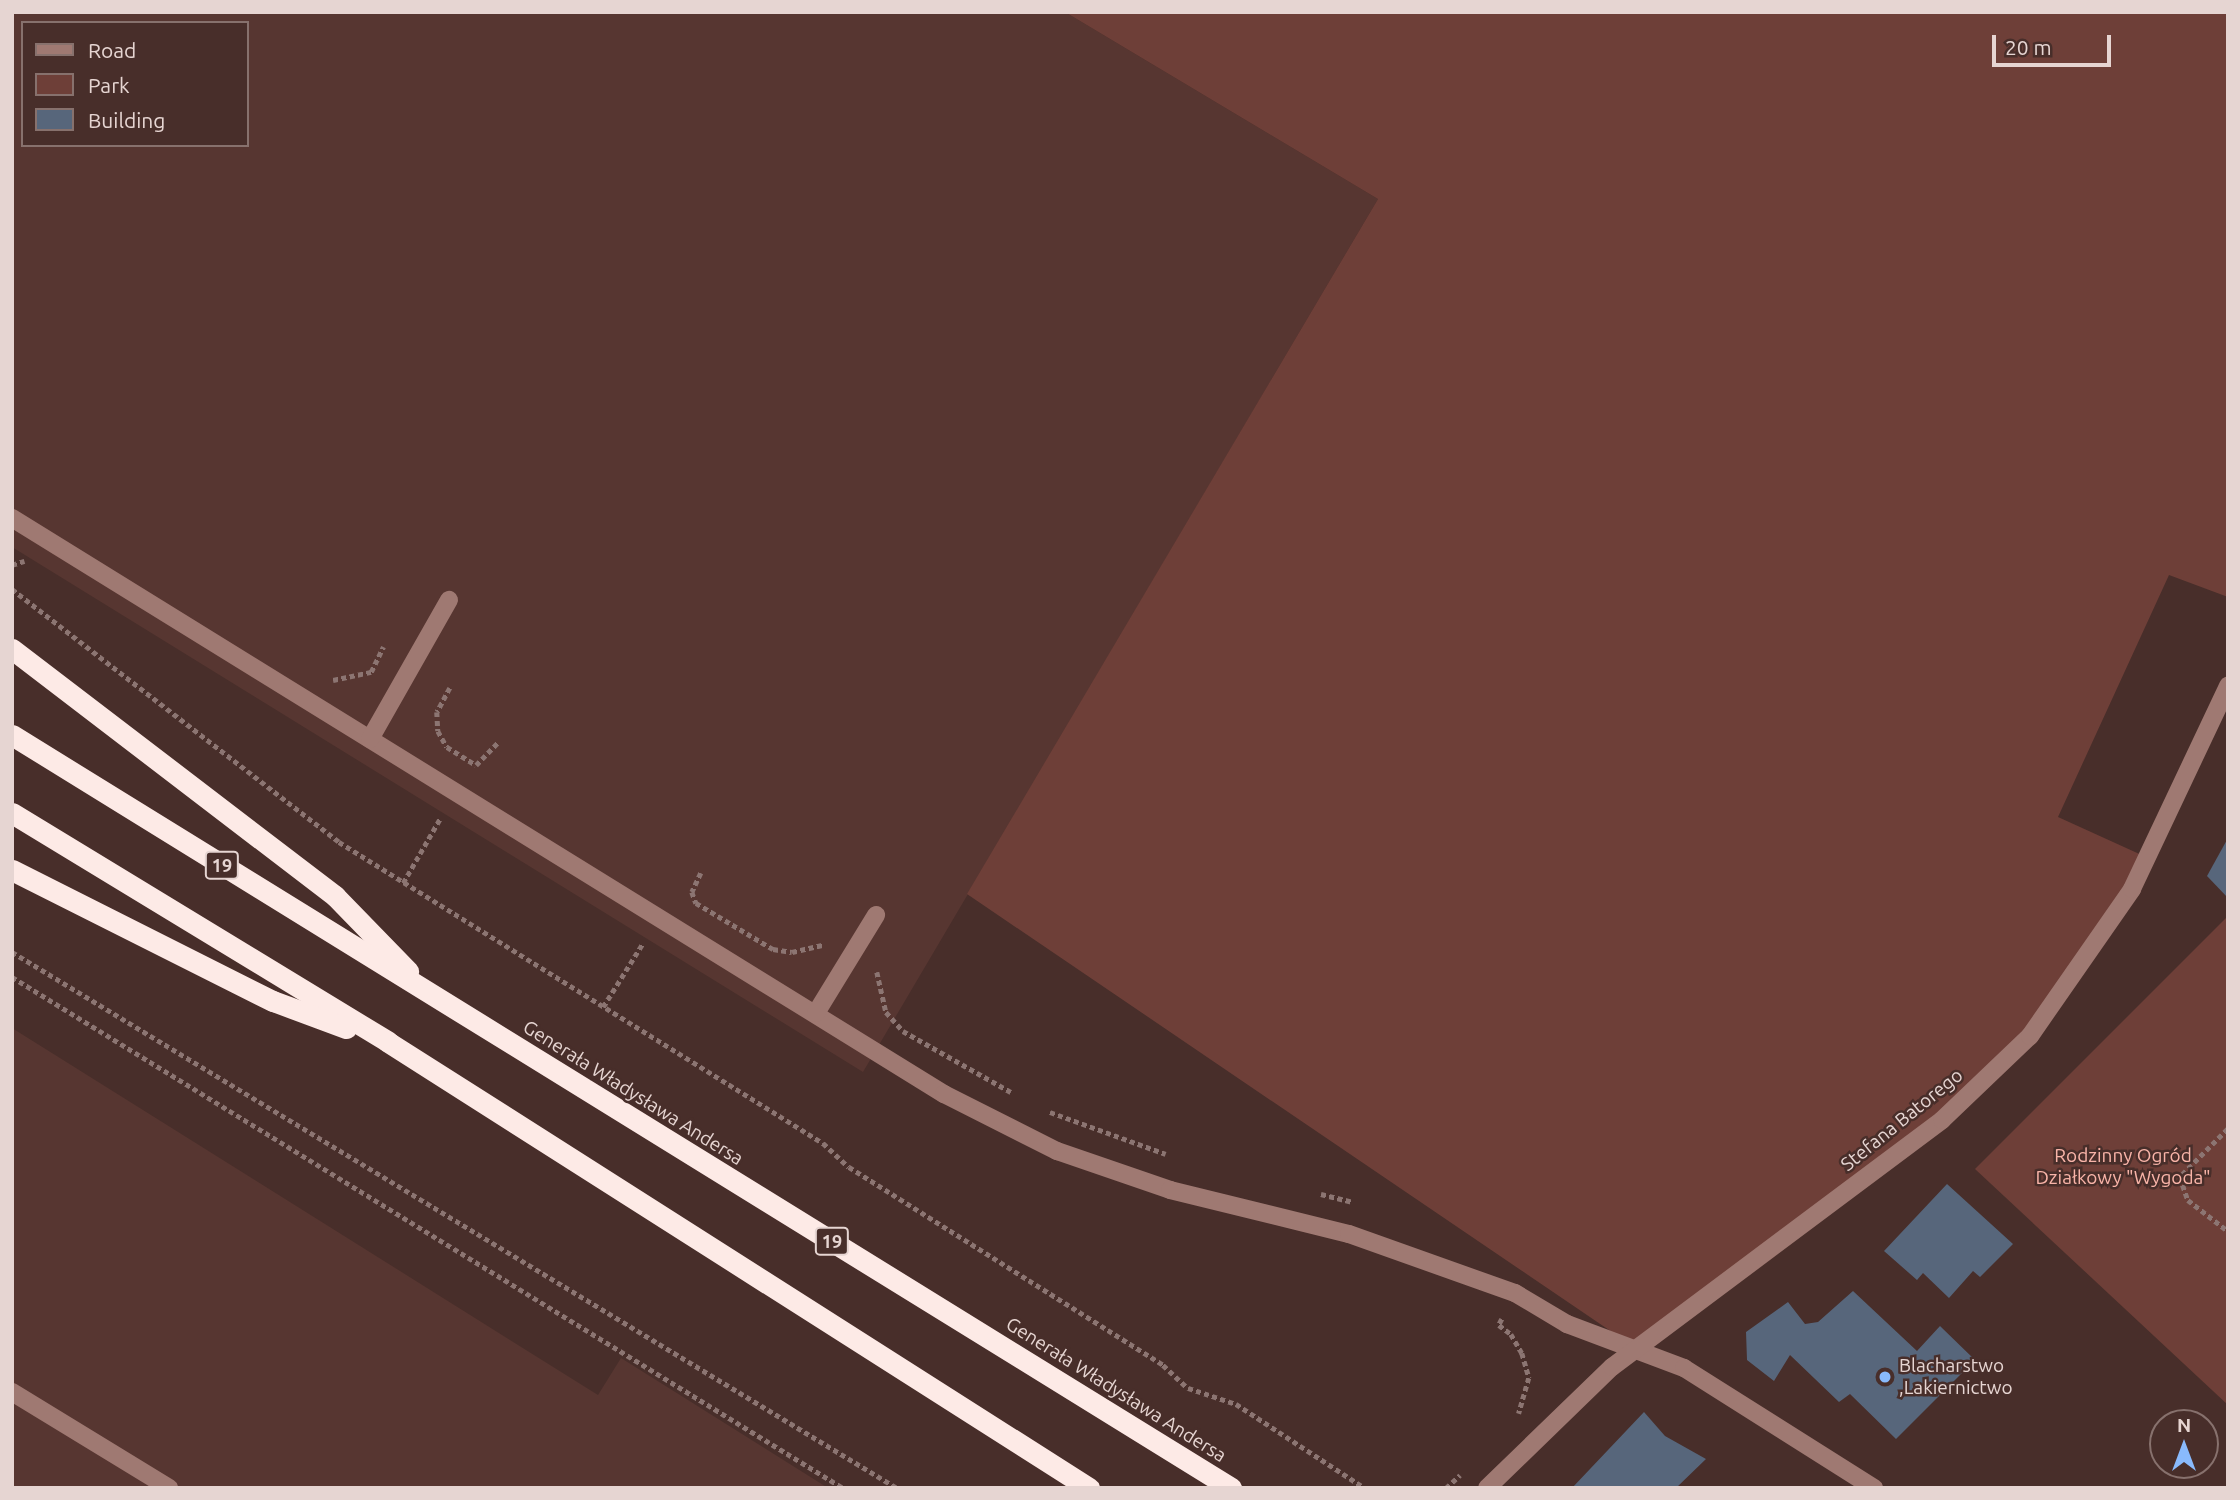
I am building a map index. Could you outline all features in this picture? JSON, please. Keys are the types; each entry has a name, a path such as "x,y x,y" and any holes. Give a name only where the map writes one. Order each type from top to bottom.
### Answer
{"highway":[{"path":"12,649 335,896 431,995"},
{"name":"Generała Władysława Andersa","path":"12,735 1231,1488"},
{"path":"12,813 388,1042 1090,1488"},
{"path":"12,870 273,1001 388,1042"}],"street":[{"path":"12,518 944,1094 1058,1151 1170,1190 1349,1234 1515,1293 1567,1324 1684,1368 1874,1488"},
{"path":"370,739 449,600"},
{"name":"Stefana Batorego","path":"1487,1488 1612,1367 1942,1120 2030,1036 2132,889 2228,686"},
{"path":"816,1013 876,915"},
{"path":"12,1392 169,1488"}],"path":[{"path":"12,589 339,842 823,1143 849,1167 1163,1365 1188,1388 1236,1404 1365,1488"},
{"path":"325,675 336,682 371,672 383,647"},
{"path":"450,688 437,712 438,732 447,747 476,765 499,741"},
{"path":"403,883 455,790"},
{"path":"701,873 692,892 696,903 773,949 792,953 833,940"},
{"path":"603,1007 659,918"},
{"path":"12,952 897,1488"},
{"path":"877,960 886,1012 903,1031 1017,1095"},
{"path":"12,977 843,1488"},
{"path":"1040,1108 1175,1158"},
{"path":"2228,1129 2180,1177 2188,1200 2228,1231"},
{"path":"1311,1191 1359,1204"},
{"path":"1514,1423 1529,1378 1511,1334 1499,1325 1515,1293"},
{"path":"1446,1488 1465,1469"}],"shaded area":[{"path":"12,12 1065,12 1378,199 863,1072 12,547"},
{"path":"12,1028 598,1395 621,1358 828,1488 12,1488"}],"green space":[{"path":"1065,12 2228,12 2228,597 2169,575 2058,817 2146,857 2080,968 1943,1120 1637,1349 967,894 1378,199"},
{"name":"Rodzinny Ogród Działkowy \"Wygoda\"","path":"2228,916 2228,1405 1975,1169"}],"building":[{"path":"2228,838 2228,898 2207,876"},
{"path":"1947,1184 2013,1244 1980,1277 1973,1271 1949,1298 1923,1273 1917,1280 1884,1251"},
{"name":"Blacharstwo ,Lakiernictwo","path":"1853,1291 1917,1351 1940,1326 1975,1360 1896,1439 1850,1394 1839,1402 1790,1355 1774,1381 1747,1360 1746,1332 1788,1302 1805,1324 1818,1322"},
{"path":"1644,1412 1665,1436 1706,1459 1676,1488 1572,1488"}],"place":[{"name":"Blacharstwo ,Lakiernictwo","path":"1885,1377"}]}
